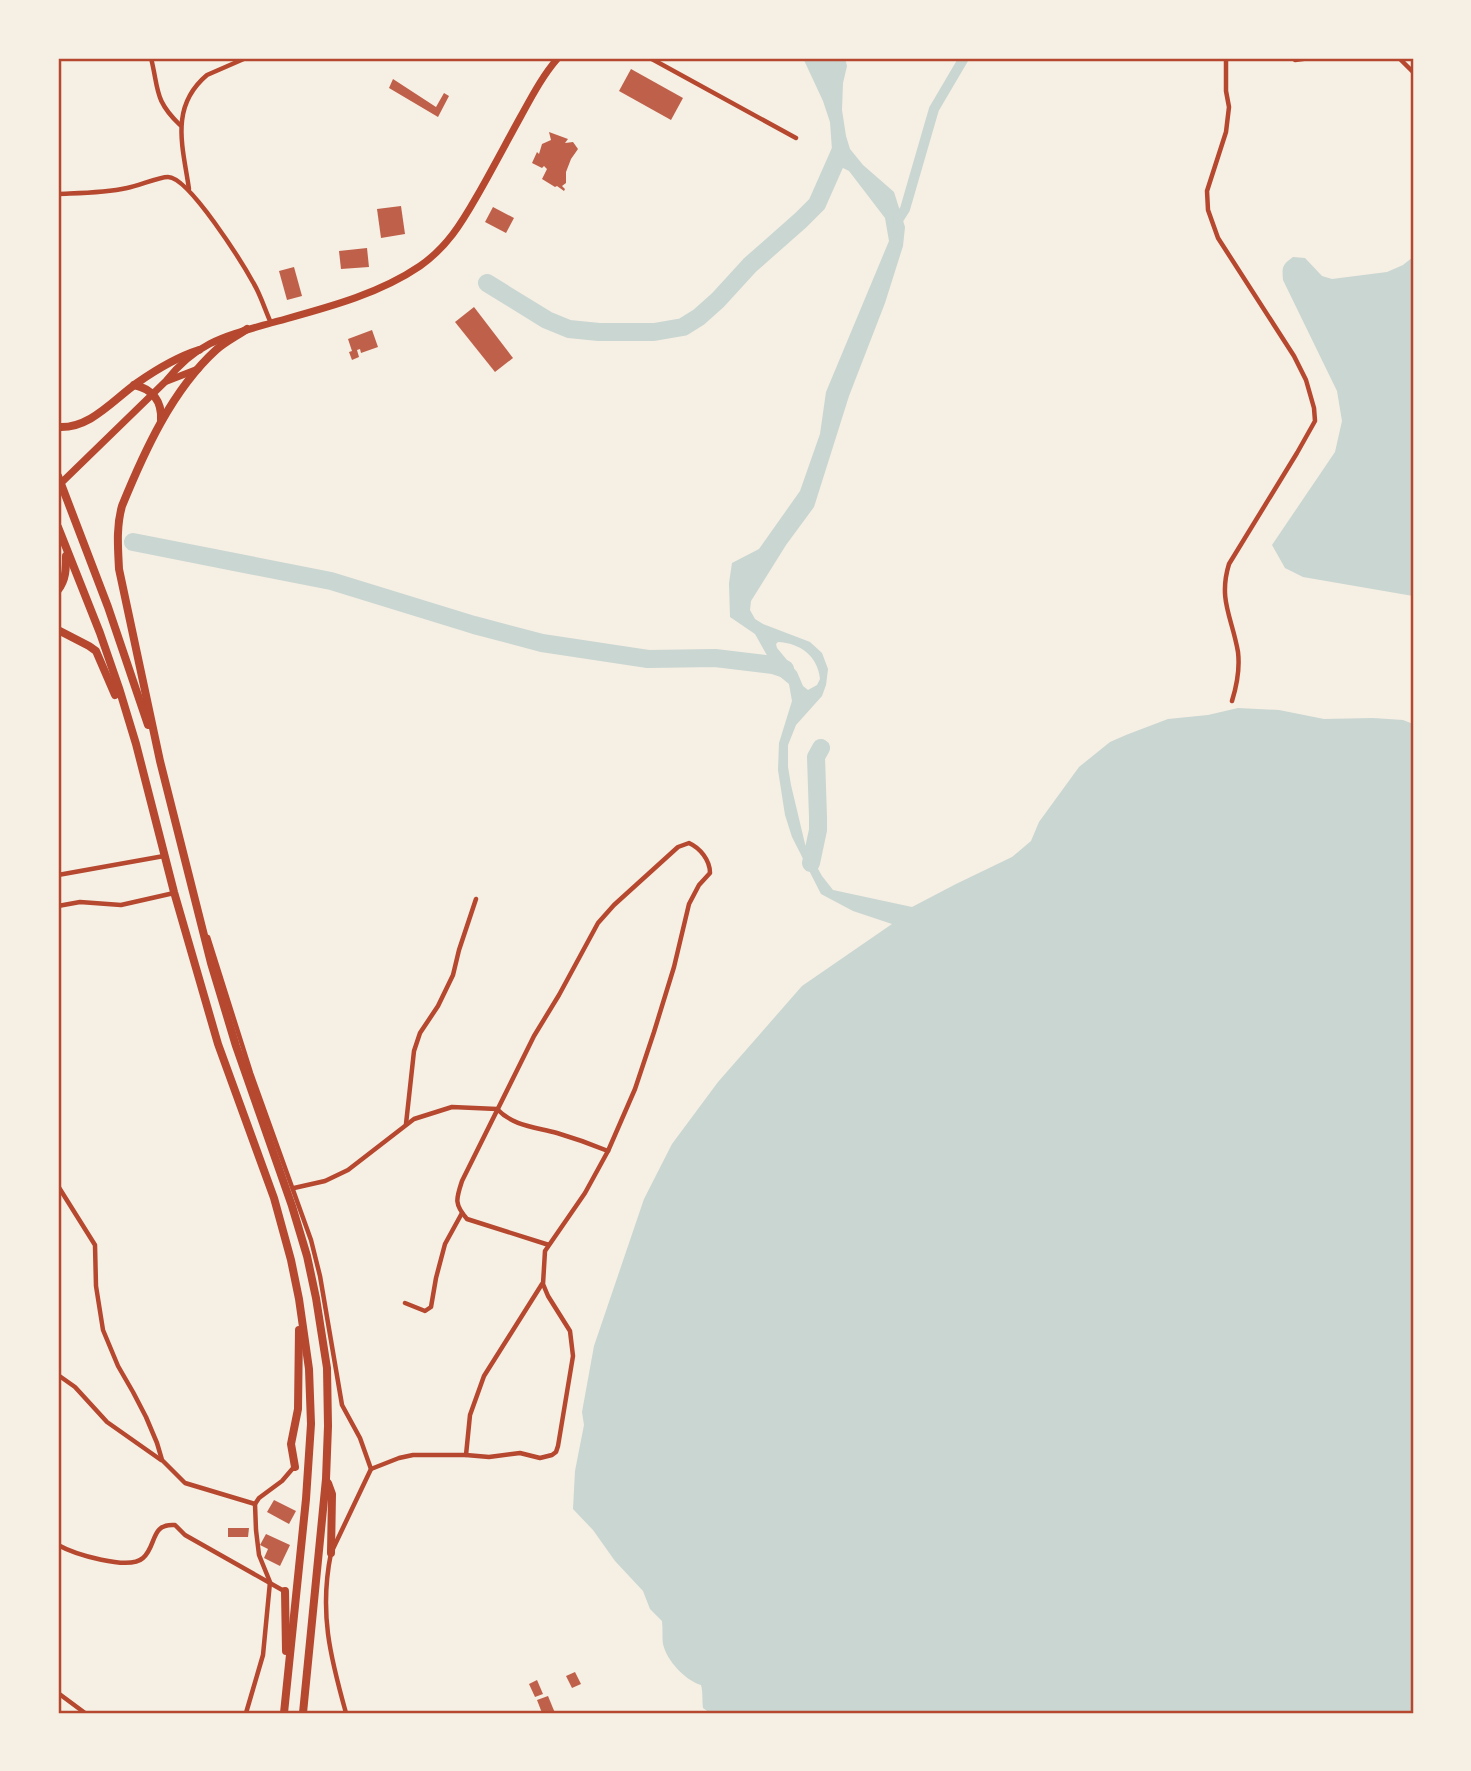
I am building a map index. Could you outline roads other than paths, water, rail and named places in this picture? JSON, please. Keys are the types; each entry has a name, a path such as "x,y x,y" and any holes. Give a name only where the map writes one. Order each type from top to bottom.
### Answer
{"highway":[{"path":"247,329 216,350 161,420 118,520 119,569 160,761 211,962 236,1046 292,1206 316,1298 327,1368 328,1426 326,1479 303,1713"},
{"path":"58,427 84,422 134,385 176,359 200,350"},
{"path":"134,385 153,394 160,407 161,420"},
{"path":"58,476 108,607 160,761"},
{"path":"58,527 100,633 136,744 164,856 218,1044 274,1198 299,1299 309,1369 311,1424 284,1713"},
{"path":"58,590 65,575 66,550"},
{"path":"58,630 96,651 136,744"},
{"path":"295,1466 291,1444 298,1409 299,1299"},
{"path":"326,1479 332,1494 331,1553"},
{"path":"285,1591 286,1696"}],"main road":[{"path":"58,486 166,382 181,364 200,350 226,336 369,292 422,264 455,233 533,95 558,58"},
{"path":"166,382 200,368"}],"street":[{"path":"151,58 160,99 170,116 181,126"},
{"path":"189,190 181,126 186,103 202,80 246,58"},
{"path":"650,58 796,138"},
{"path":"1226,58 1229,107 1226,132 1207,191 1208,210 1218,238 1294,356 1306,380 1315,421 1229,564 1224,579 1226,606 1238,654 1239,680 1232,701"},
{"path":"1293,58 1310,58"},
{"path":"1399,58 1413,72"},
{"path":"58,194 110,191 166,177 175,178 189,190 232,247 255,286 271,323"},
{"path":"346,1713 329,1649 325,1596 331,1553 371,1469 412,1455 489,1457 520,1453 540,1458 556,1452 573,1356 570,1331 543,1284 545,1251 585,1193 608,1151 635,1089 674,967 689,904 710,873 710,865 697,846 689,843 678,847 598,923 534,1036 462,1181 456,1199 467,1219 549,1245"},
{"path":"58,874 164,856"},
{"path":"192,890 251,1073 311,1240 320,1276 342,1405 360,1438 371,1469"},
{"path":"58,906 79,902 121,905 174,892"},
{"path":"406,1125 414,1051 420,1033 438,1006 453,975 476,899"},
{"path":"294,1188 324,1181 348,1170 414,1119 452,1107 497,1109 504,1116 523,1125 559,1133 608,1151"},
{"path":"58,1186 95,1245 96,1286 103,1330 118,1367 146,1417 162,1460"},
{"path":"405,1303 425,1311 431,1307 445,1244 462,1213"},
{"path":"466,1455 470,1415 484,1376 543,1284"},
{"path":"58,1375 75,1387 107,1422 162,1460 185,1483 255,1504"},
{"path":"246,1713 263,1656 270,1582 259,1555 255,1504 295,1466"},
{"path":"58,1545 115,1563 133,1563 147,1553 154,1535 161,1527 175,1525 185,1535 285,1591"},
{"path":"58,1693 85,1713"}],"waterway":[{"path":"898,220 905,209 934,109 964,58"},
{"path":"487,283 547,320 569,329 654,332 683,327 718,300 750,265 817,204 840,152"},
{"path":"133,542 331,581 542,643 648,659 715,658 785,669"},
{"path":"811,863 818,830 816,757 821,748"}]}
